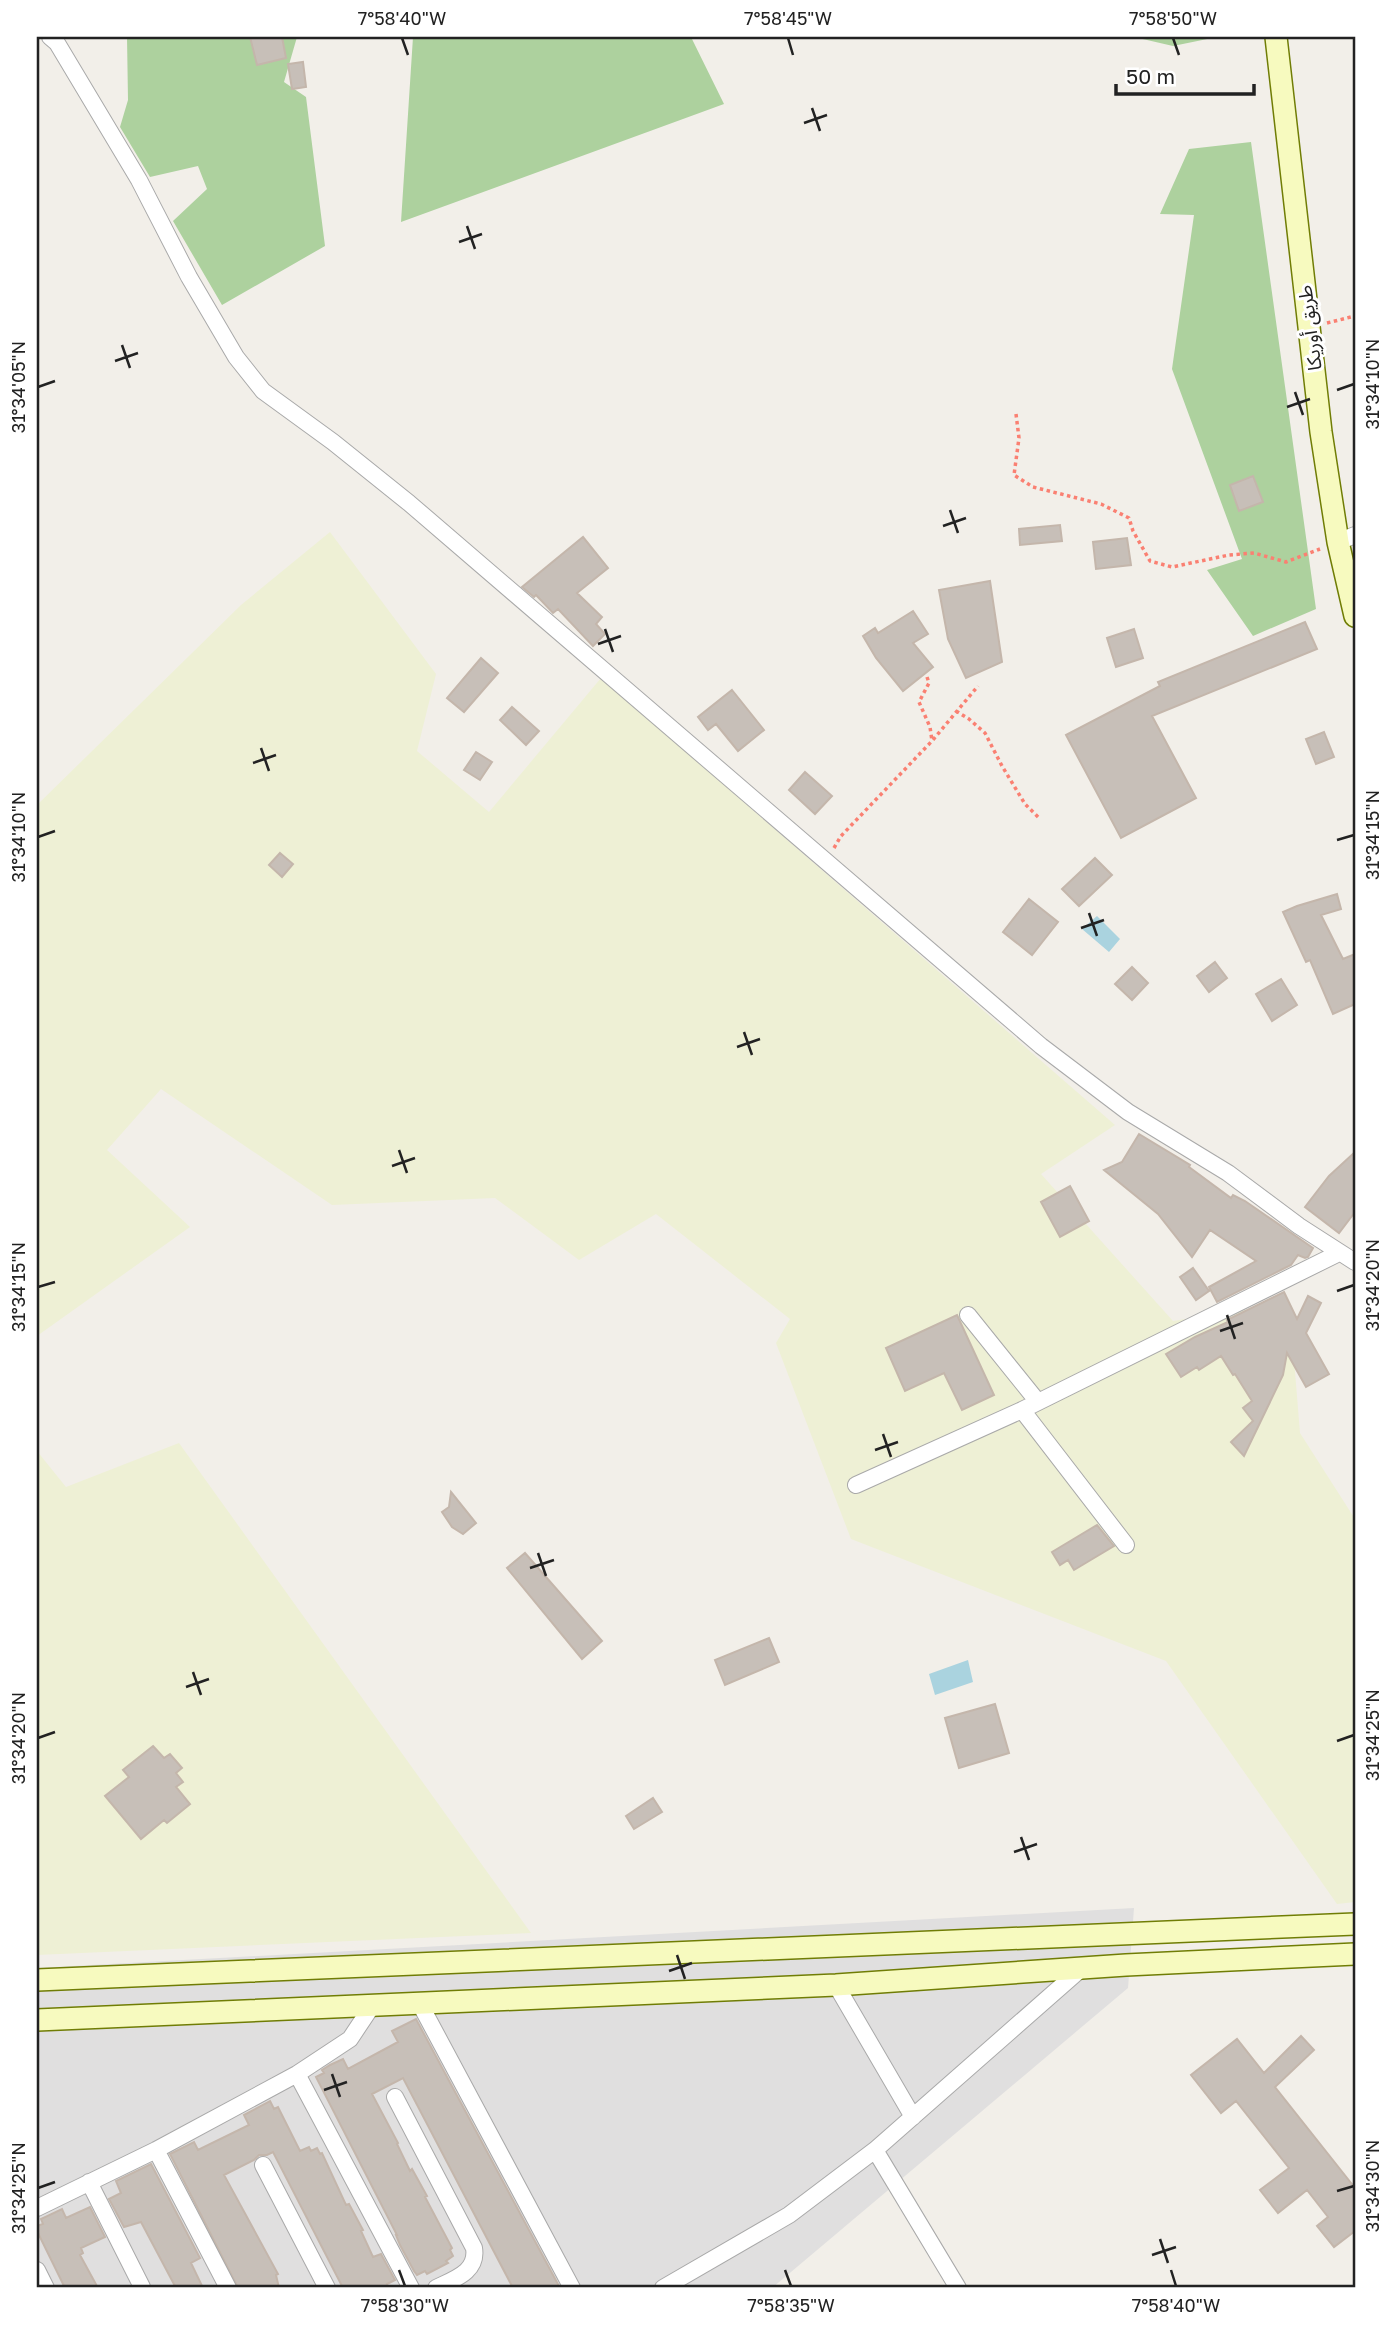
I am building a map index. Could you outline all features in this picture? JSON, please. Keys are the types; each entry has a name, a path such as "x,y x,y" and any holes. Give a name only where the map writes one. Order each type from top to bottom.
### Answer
{"street":[{"path":"50,37 57,43 139,180 189,277 236,357 262,391 334,442 409,503 1041,1046 1128,1112 1228,1173 1350,1257"},
{"name":"طريق أوريكا","path":"1276,37 1321,432 1347,538 1355,616"},
{"path":"856,1485 1350,1257"},
{"path":"968,1315 1038,1402"},
{"path":"1022,1410 1126,1545"},
{"path":"37,1980 1355,1924"},
{"path":"1126,1933 1126,1965"},
{"path":"1081,1936 1083,1968"},
{"path":"37,2020 836,1985 1126,1965 1355,1954"},
{"path":"663,2288 789,2215 875,2150 1083,1968"},
{"path":"836,1985 913,2117"},
{"path":"420,2004 572,2288"},
{"path":"37,2208 156,2150 298,2074 350,2039 372,2006"},
{"path":"298,2074 411,2288"},
{"path":"395,2097 474,2248 475,2259 470,2269 436,2288"},
{"path":"156,2150 228,2288"},
{"path":"875,2150 958,2288"},
{"path":"263,2165 327,2288"},
{"path":"89,2182 142,2287"},
{"path":"37,2270 46,2288"}],"path":[{"path":"1309,327 1355,316"},
{"path":"1016,414 1019,438 1014,475 1033,486 1101,504 1129,518 1133,531 1150,561 1172,567 1229,555 1255,553 1286,562 1347,538"},
{"path":"927,677 929,682 919,702 930,727 932,741"},
{"path":"827,863 841,836 932,741 978,686"},
{"path":"956,711 985,733 1025,804 1040,819"}],"shaded area":[{"path":"1134,1908 1128,1988 772,2288 37,2288 37,1968"}],"green space":[{"path":"127,37 297,37 284,82 306,97 325,246 222,305 173,221 207,189 198,166 150,177 120,127 128,100"},
{"path":"413,37 691,37 724,104 401,222"},
{"path":"1134,37 1217,37 1173,46"},
{"path":"1251,142 1316,609 1253,636 1207,570 1242,559 1172,369 1194,215 1160,214 1189,149"},
{"path":"330,532 436,674 417,751 489,812 601,678 1115,1125 1041,1174 1173,1321 1271,1306 1293,1347 1300,1433 1355,1519 1355,1902 1337,1904 1166,1661 851,1539 776,1343 790,1319 656,1214 579,1260 495,1198 332,1205 161,1089 107,1150 190,1227 37,1336 37,805 241,605"},
{"path":"179,1443 531,1933 37,1955 37,1451 66,1487"}],"water":[{"path":"1097,916 1120,939 1109,952 1082,929"},
{"path":"968,1660 973,1682 935,1695 929,1674"}],"building":[{"path":"250,37 282,37 286,58 257,65"},
{"path":"303,62 306,87 292,89 288,64"},
{"path":"1253,476 1263,502 1239,511 1230,485"},
{"path":"1060,525 1062,541 1020,545 1019,529"},
{"path":"583,537 608,568 577,593 602,617 596,624 605,634 593,646 558,609 553,613 536,595 534,597 522,587"},
{"path":"1127,538 1131,565 1096,569 1093,542"},
{"path":"990,581 1002,662 966,678 948,639 939,590"},
{"path":"913,611 928,634 913,643 933,667 903,691 876,658 863,636 875,628 878,633"},
{"path":"1305,622 1317,649 1152,716 1196,798 1121,838 1066,735 1160,686 1158,682"},
{"path":"1134,629 1143,658 1116,667 1107,638"},
{"path":"481,658 498,673 464,712 447,698"},
{"path":"732,690 764,730 738,751 716,724 708,730 698,717"},
{"path":"512,707 539,731 526,745 500,720"},
{"path":"1324,732 1334,757 1316,764 1306,739"},
{"path":"476,752 492,762 480,780 464,770"},
{"path":"805,772 832,796 815,814 789,790"},
{"path":"280,853 293,864 282,877 269,865"},
{"path":"1095,858 1112,875 1079,906 1062,889"},
{"path":"1337,894 1341,909 1321,915 1343,959 1355,954 1355,1004 1333,1014 1310,960 1306,962 1283,912"},
{"path":"1029,899 1058,922 1032,955 1003,932"},
{"path":"1215,962 1227,978 1209,992 1197,976"},
{"path":"1132,967 1148,983 1132,1000 1115,984"},
{"path":"1281,979 1297,1005 1272,1021 1256,994"},
{"path":"1139,1134 1190,1165 1189,1167 1231,1198 1233,1195 1245,1201 1313,1248 1308,1257 1298,1255 1291,1265 1217,1302 1209,1287 1256,1261 1210,1230 1192,1257 1158,1214 1104,1170 1122,1162"},
{"path":"1355,1152 1355,1212 1339,1233 1305,1207 1329,1176"},
{"path":"1070,1186 1089,1221 1060,1237 1041,1202"},
{"path":"1193,1268 1209,1291 1196,1300 1180,1277"},
{"path":"1284,1292 1297,1319 1308,1296 1321,1303 1306,1333 1329,1374 1306,1387 1287,1353 1283,1375 1244,1456 1231,1442 1253,1421 1243,1408 1252,1401 1235,1374 1233,1375 1221,1356 1199,1370 1197,1367 1181,1377 1166,1354"},
{"path":"957,1315 994,1395 962,1410 944,1373 905,1391 886,1348"},
{"path":"451,1492 476,1523 463,1534 452,1527 442,1512 449,1507"},
{"path":"1097,1525 1114,1546 1074,1570 1068,1560 1060,1565 1052,1552"},
{"path":"525,1553 602,1641 582,1659 507,1568"},
{"path":"769,1638 779,1662 725,1685 715,1660"},
{"path":"995,1704 1009,1753 959,1768 945,1718"},
{"path":"153,1746 164,1758 170,1754 182,1768 176,1773 183,1782 176,1787 190,1804 141,1839 105,1796 129,1777 123,1770"},
{"path":"653,1798 662,1812 634,1829 626,1816"},
{"path":"416,2019 560,2288 513,2288 403,2078 372,2094 410,2171 412,2169 427,2196 425,2197 452,2248 450,2250 453,2256 446,2261 448,2263 427,2274 425,2271 417,2275 400,2245 316,2077 324,2073 322,2070 343,2059 348,2069 398,2042 392,2031"},
{"path":"1301,2036 1314,2050 1275,2087 1355,2188 1355,2231 1334,2247 1317,2226 1328,2217 1307,2190 1278,2213 1260,2190 1289,2168 1236,2101 1221,2113 1191,2075 1237,2039 1264,2073"},
{"path":"270,2101 274,2109 278,2107 300,2151 309,2147 311,2151 317,2148 320,2154 322,2153 346,2205 349,2204 363,2230 361,2231 373,2257 381,2254 395,2280 387,2284 389,2288 343,2288 273,2152 259,2155 224,2175 278,2274 279,2288 238,2288 170,2154 194,2142 198,2150 249,2125 244,2115"},
{"path":"151,2164 200,2258 191,2263 203,2288 176,2288 141,2222 124,2227 109,2199 121,2193 116,2181"},
{"path":"90,2207 105,2237 81,2248 83,2253 80,2255 98,2288 65,2288 37,2226 43,2224 41,2219 62,2209 66,2218"}]}
